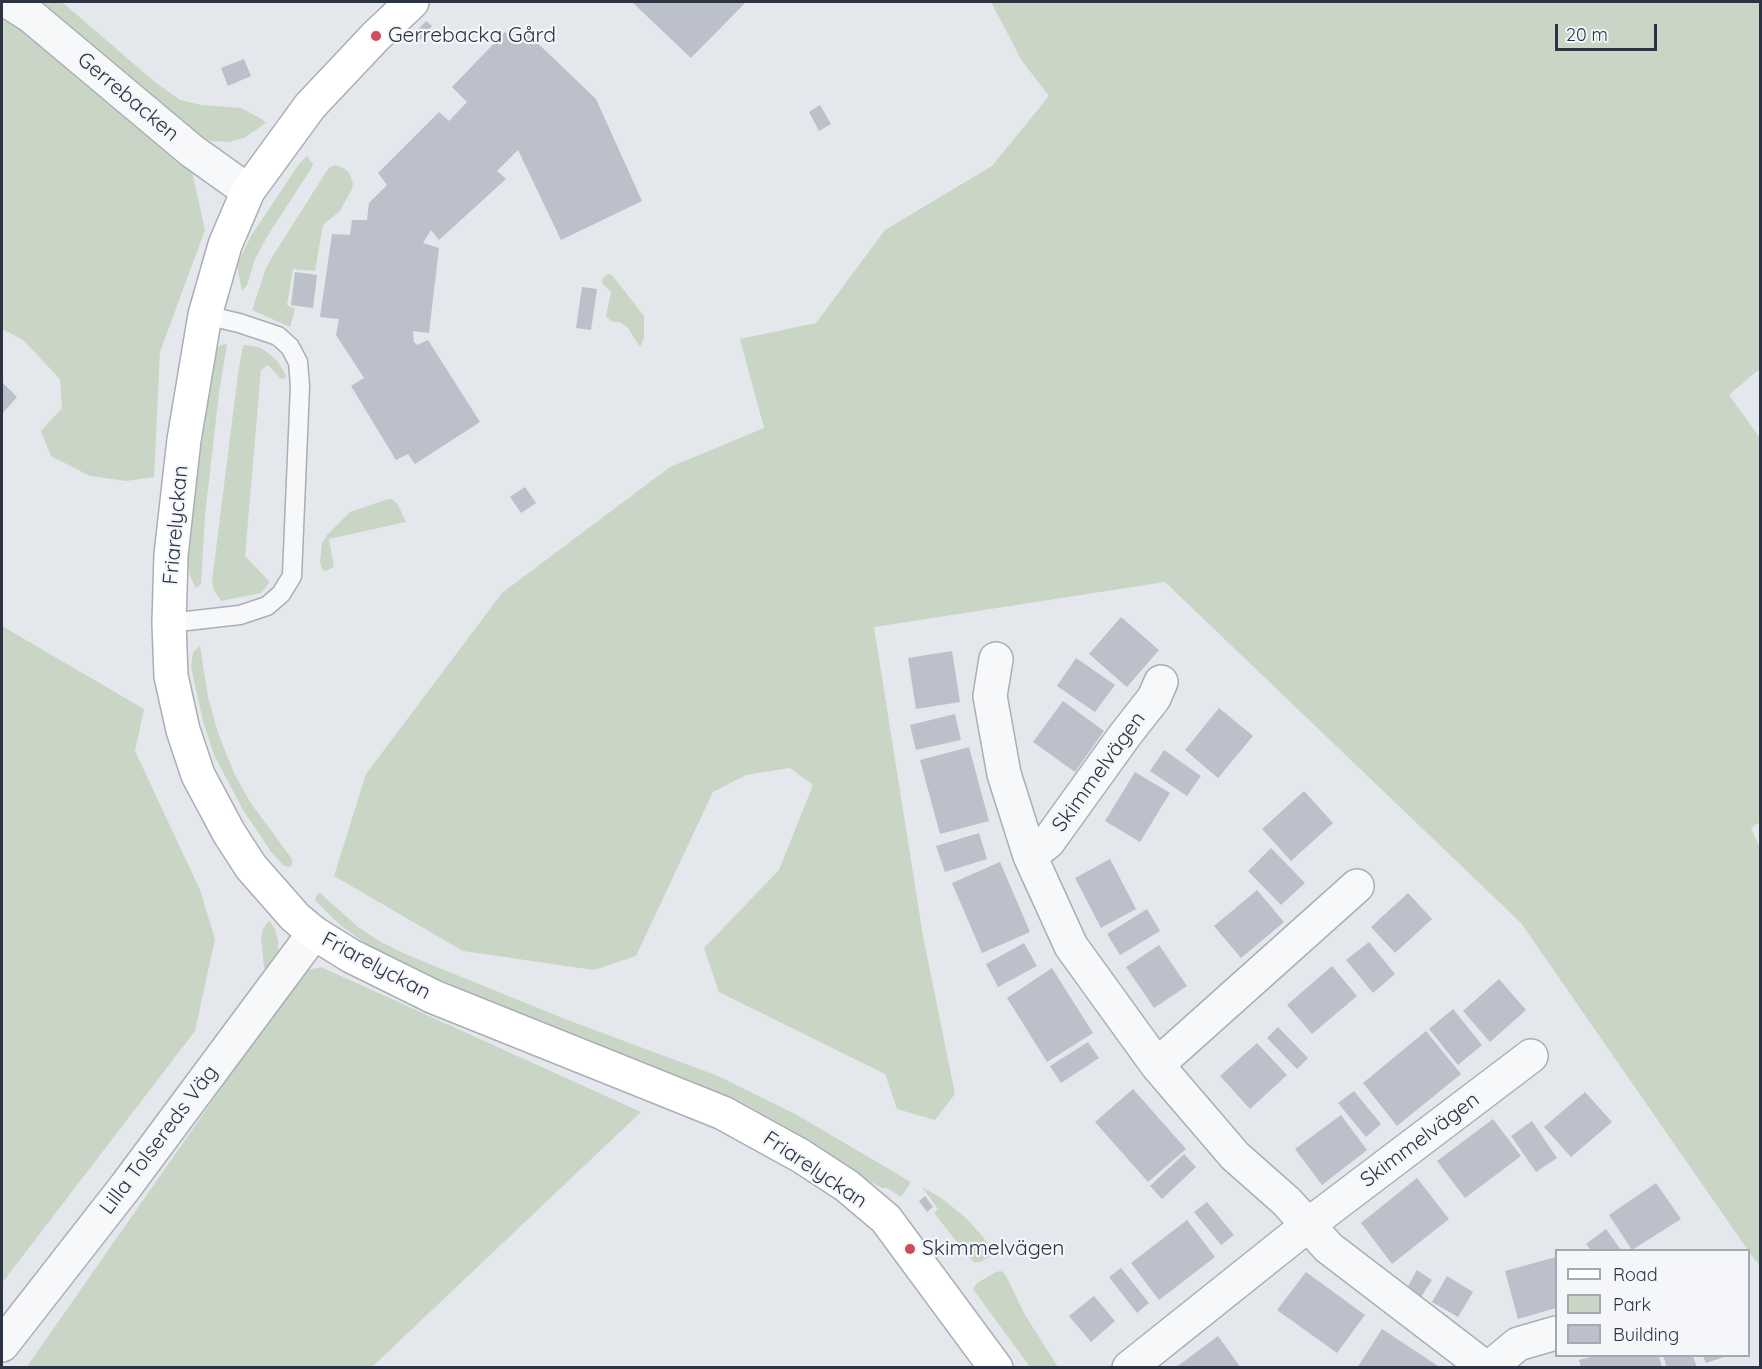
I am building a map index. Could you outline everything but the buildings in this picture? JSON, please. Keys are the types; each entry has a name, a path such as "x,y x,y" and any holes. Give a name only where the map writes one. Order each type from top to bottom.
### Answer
{"street":[{"name":"Gerrebacken","path":"9,2 31,16 192,151 248,191"},
{"name":"Friarelyckan","path":"412,2 376,36 310,106 248,191 225,245 205,315 184,440 171,555 169,623 171,676 183,730 198,775 229,833 251,867 289,910 314,933 351,957 434,997 723,1113 801,1156 847,1186 886,1220 996,1368"},
{"name":"Skimmelvägen","path":"996,659 990,696 1004,774 1030,856 1071,946 1157,1065 1235,1156 1286,1201 1329,1248 1488,1368"},
{"name":"Skimmelvägen","path":"1030,856 1048,842 1154,698 1161,682"},
{"path":"1157,1065 1357,886"},
{"name":"Lilla Tolsereds Väg","path":"2,1345 133,1177 314,933"},
{"name":"Skimmelvägen","path":"1129,1368 1308,1225 1531,1056"},
{"path":"1488,1368 1518,1344 1555,1334"}],"lane":[{"path":"169,623 240,615 267,606 281,594 292,576 300,386 298,362 290,347 278,336 239,322 205,315"}],"green space":[{"path":"30,2 62,2 156,83 180,100 201,105 241,108 266,123 244,138 228,142 211,141 192,133"},
{"path":"991,2 1760,2 1760,371 1757,371 1729,395 1760,438 1760,822 1751,828 1760,848 1760,1265 1521,923 1165,582 874,627 923,936 955,1094 935,1120 897,1109 885,1074 719,992 704,948 779,870 813,785 790,768 746,775 713,792 636,956 594,970 463,951 334,876 366,774 502,593 670,467 764,428 740,339 816,323 885,230 992,166 1049,96 1022,61"},
{"path":"2,15 95,86 191,167 205,230 160,352 154,477 126,481 90,476 51,456 41,431 62,408 60,379 23,340 2,329"},
{"path":"307,156 313,164 311,169 268,235 255,259 247,285 242,291 237,265 251,236 299,164"},
{"path":"336,165 349,173 353,183 352,189 340,211 323,225 315,271 293,269 287,305 295,309 290,327 252,310 266,268 274,254 326,172 330,167"},
{"path":"608,274 612,275 644,316 644,338 640,347 628,328 621,323 611,321 606,316 611,292 602,283 602,279"},
{"path":"227,344 205,515 201,584 196,588 190,576 188,559 211,359 214,351 221,345"},
{"path":"243,345 259,347 271,355 286,376 284,379 280,378 268,365 261,370 245,556 269,583 261,593 221,601 214,590 212,581"},
{"path":"392,499 398,505 406,522 329,539 334,567 326,571 322,570 320,562 322,543 327,535 350,512"},
{"path":"2,626 144,709 135,751 200,890 215,939 195,1031 2,1283"},
{"path":"200,646 208,697 218,733 234,773 250,802 292,859 292,865 289,867 284,866 272,853 243,810 214,755 203,721 191,667 193,652"},
{"path":"320,893 358,927 405,954 565,1019 718,1076 797,1115 911,1182 901,1197 871,1182 715,1091 400,964 379,953 340,925 315,900 317,894"},
{"path":"269,921 274,927 278,949 277,960 267,973 264,967 261,939 263,929"},
{"path":"321,967 641,1112 372,1367 26,1368 303,971"},
{"path":"922,1187 943,1199 967,1219 983,1237 994,1253 993,1255 980,1262 974,1262 934,1213 938,1209"},
{"path":"1001,1271 1005,1274 1025,1315 1058,1367 1030,1367 973,1289 977,1283"}],"place":[{"name":"Gerrebacka Gård","path":"376,36"},
{"name":"Skimmelvägen","path":"910,1249"}]}
